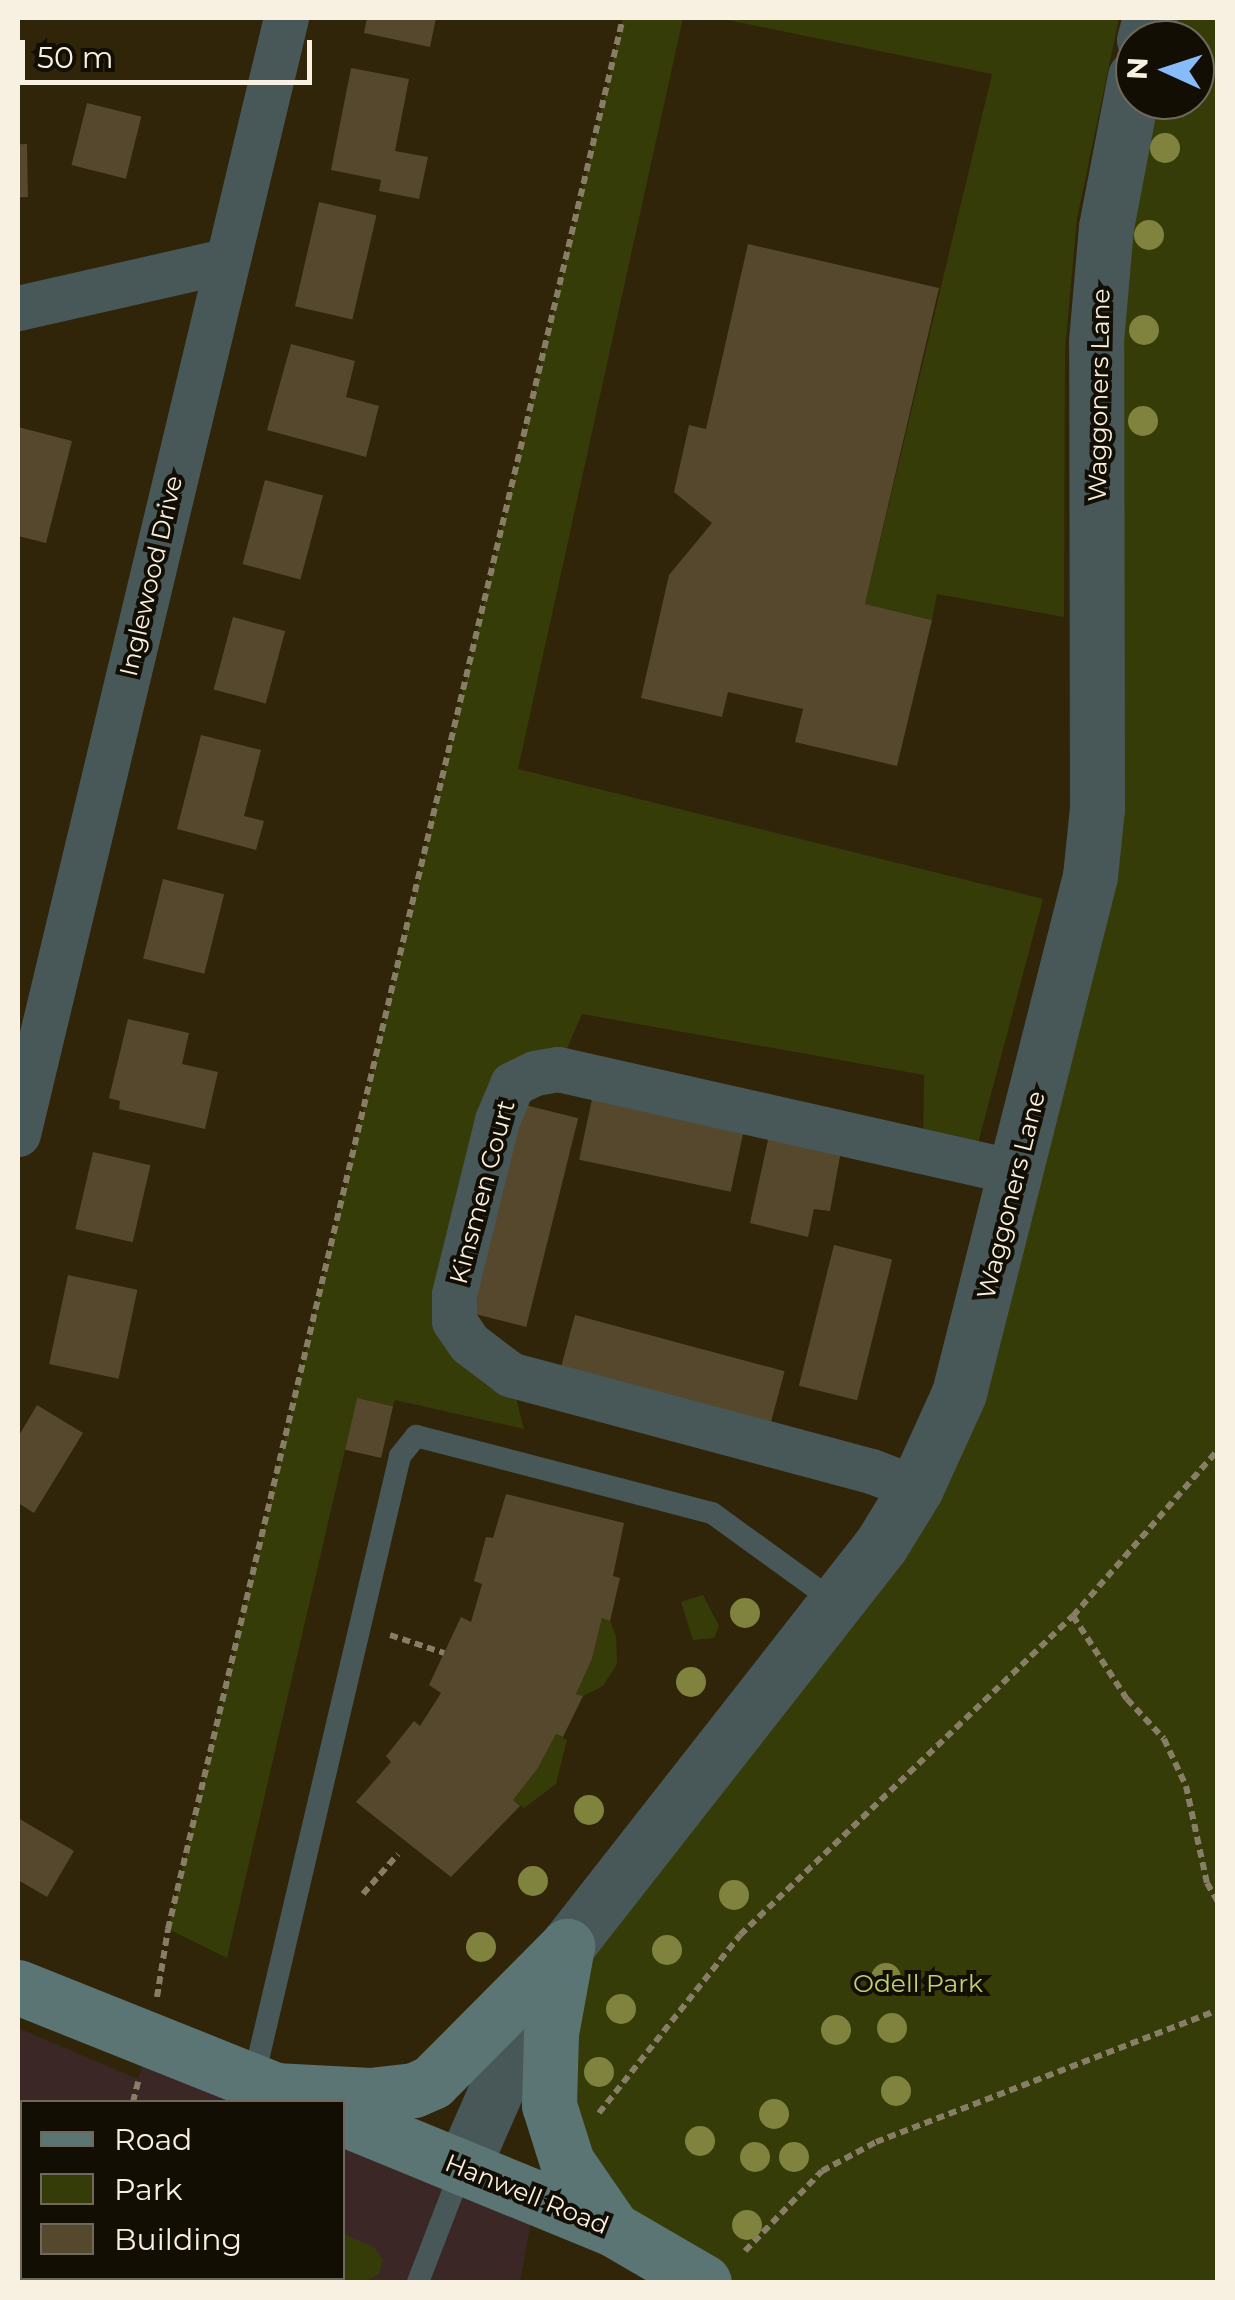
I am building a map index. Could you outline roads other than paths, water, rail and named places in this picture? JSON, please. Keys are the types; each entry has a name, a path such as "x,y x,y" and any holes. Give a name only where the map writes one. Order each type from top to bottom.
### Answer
{"main road":[{"path":"18,1988 277,2091 370,2095 414,2090 432,2082 568,1946"},
{"path":"568,1946 550,2033 549,2104 567,2162 613,2228"},
{"name":"Hanwell Road","path":"345,2119 613,2228 724,2267"}],"street":[{"name":"Inglewood Drive","path":"21,1107 286,18"},
{"name":"Waggoners Lane","path":"462,2168 522,2030 568,1946 881,1545 916,1488 959,1393 1018,1173 1090,876 1097,808 1096,341 1106,227 1127,120"},
{"path":"18,308 225,262"},
{"name":"Kinsmen Court","path":"916,1488 871,1471 510,1374 469,1343 454,1320 454,1294 497,1120 512,1084 534,1072 558,1069 1018,1173"}],"lane":[{"path":"277,2091 400,1456 416,1436 712,1513 835,1602"},
{"path":"418,2282 462,2168"}],"park label":[{"name":"Odell Park","path":"918,1983"}]}
